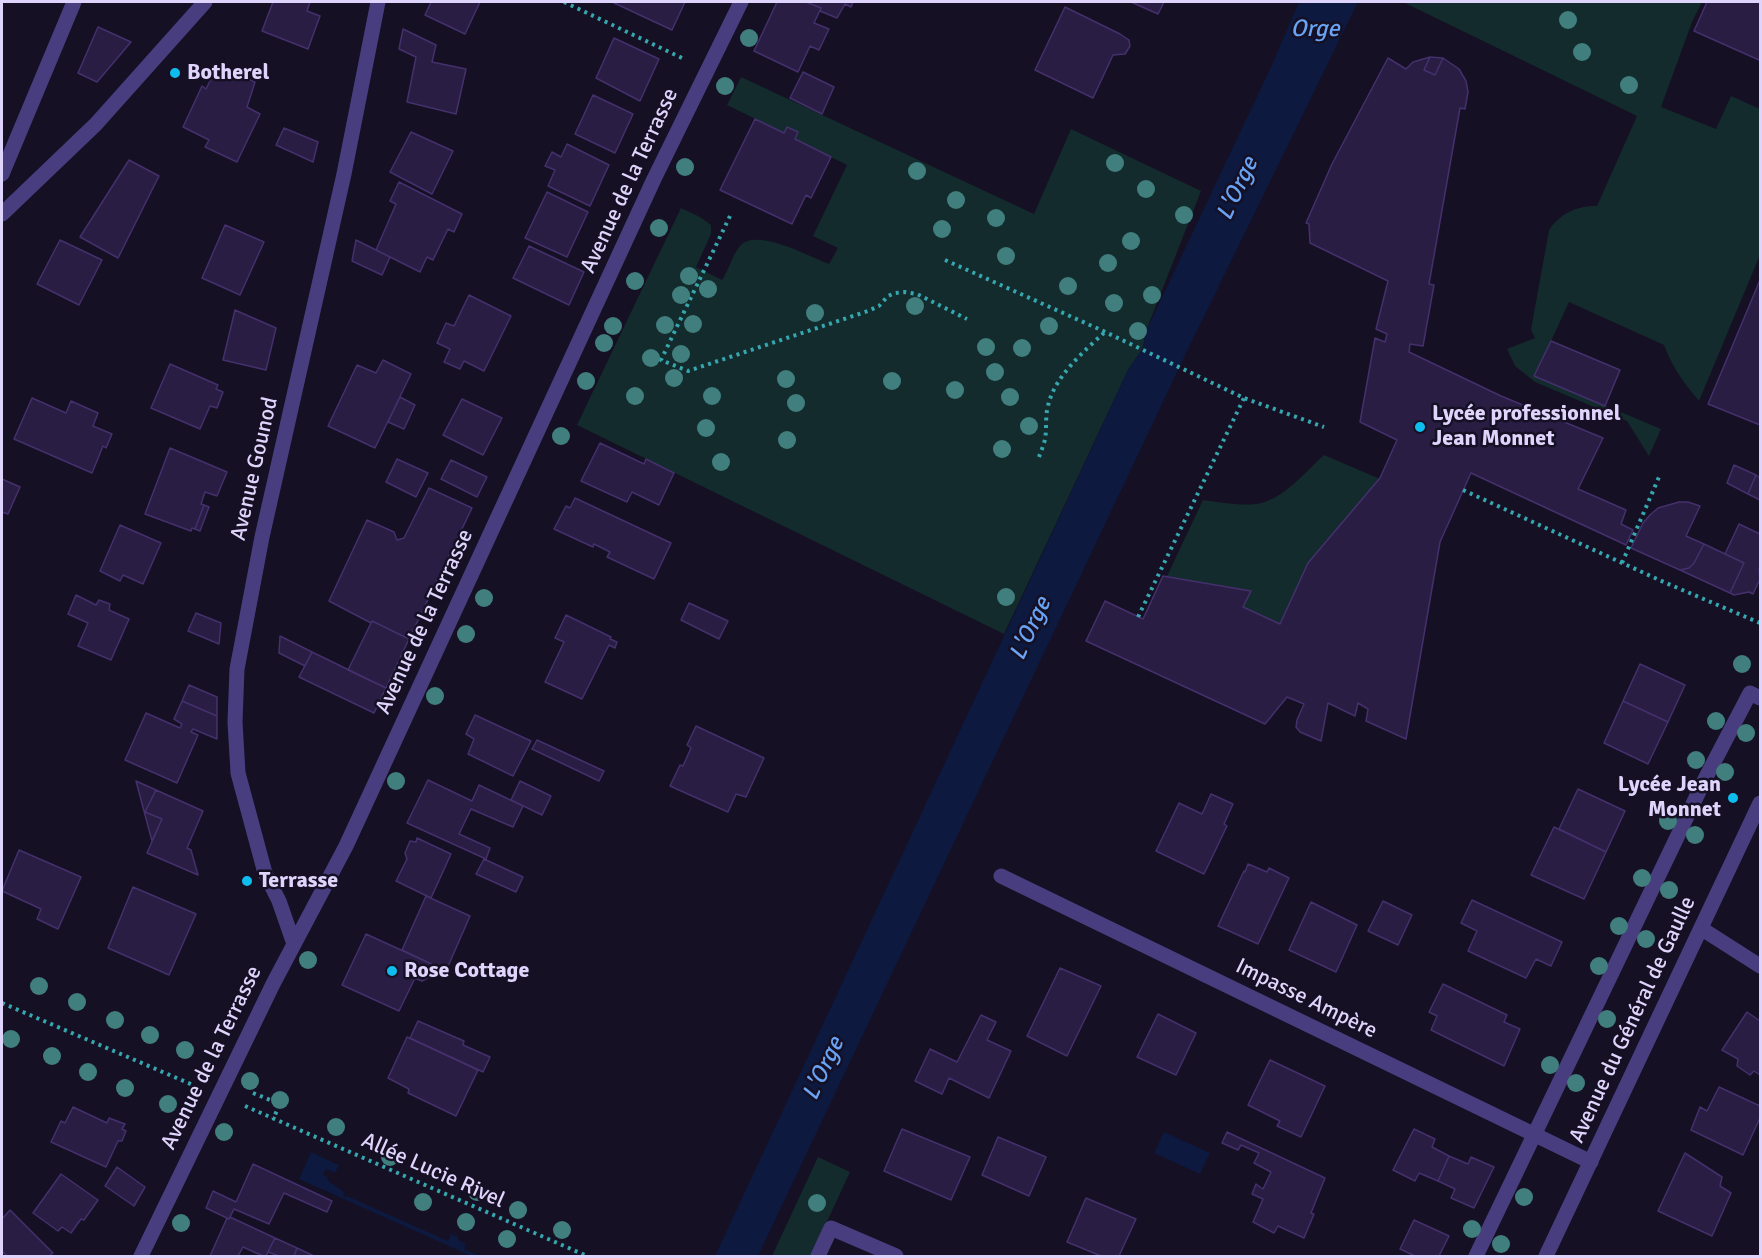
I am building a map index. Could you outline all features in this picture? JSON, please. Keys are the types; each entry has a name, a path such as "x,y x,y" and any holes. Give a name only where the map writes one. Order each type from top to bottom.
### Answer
{"street":[{"path":"2,174 74,2"},
{"path":"2,214 96,124 206,2"},
{"name":"Avenue Gounod","path":"294,944 279,901 265,873 238,773 234,722 237,669 262,537 344,174 378,2"},
{"name":"Avenue de la Terrasse","path":"141,1257 268,994 346,846 654,179 741,2"},
{"path":"1476,1257 1704,781 1750,693 1761,698"},
{"name":"Avenue du Général de Gaulle","path":"1546,1257 1761,803"},
{"name":"Impasse Ampère","path":"1001,876 1591,1162"},
{"path":"1702,929 1761,966"},
{"path":"818,1257 831,1228 896,1257"}],"path":[{"path":"565,2 669,52"},
{"path":"730,216 661,360 688,370 868,311 879,306 888,296 895,293 917,294 967,319"},
{"path":"945,260 1244,398 1324,427"},
{"path":"1039,456 1046,439 1048,401 1074,362 1105,332"},
{"path":"1137,616 1244,398"},
{"path":"1622,563 1659,477"},
{"path":"1463,490 1622,563 1761,623"},
{"path":"2,1003 192,1085"},
{"path":"246,1107 253,1092 280,1104 273,1119"},
{"name":"Allée Lucie Rivel","path":"266,1116 587,1257"}],"green space":[{"path":"1403,2 1702,2 1692,22 1661,107 1716,129 1731,96 1760,109 1760,255 1699,401 1679,374 1664,345 1569,302 1535,376 1661,429 1649,456 1627,421 1535,382 1515,366 1507,349 1535,338 1531,330 1549,230 1559,219 1570,212 1582,207 1597,206 1637,116"},
{"path":"741,77 1034,214 1071,129 1201,191 1146,331 1143,348 1128,370 1004,634 577,425 681,208 711,225 711,234 696,267 722,280 737,250 748,241 758,240 783,245 829,264 838,248 813,236 847,165 795,139 798,132 784,133 727,105"},
{"path":"1324,455 1380,479 1280,624 1243,607 1250,591 1167,576 1203,500 1243,505 1266,502 1293,485"},
{"path":"818,1157 850,1172 811,1256 772,1256"}],"water":[{"name":"Orge","path":"1299,2 1358,2 1189,347 758,1256 715,1256 1128,370 1143,348 1146,331 1270,69"},
{"path":"1164,1132 1210,1153 1200,1174 1154,1153"},
{"path":"311,1152 339,1165 335,1173 326,1169 323,1175 344,1192 343,1196 448,1241 451,1234 458,1237 458,1240 466,1244 464,1249 480,1256 471,1256 299,1179"}],"building":[{"path":"273,2 310,2 307,11 320,16 308,49 262,31"},
{"path":"431,2 480,2 465,34 425,15"},
{"path":"612,2 685,2 672,30"},
{"path":"777,2 806,2 821,8 814,23 829,29 819,50 810,46 798,72 754,51"},
{"path":"806,2 853,2 851,7 845,4 837,18"},
{"path":"1131,2 1164,2 1158,14"},
{"path":"1707,2 1760,2 1759,60 1694,31"},
{"path":"1065,7 1129,40 1130,46 1125,54 1113,55 1093,98 1035,70"},
{"path":"98,27 131,42 97,82 78,73"},
{"path":"403,29 436,45 432,62 466,69 456,114 407,102 416,57 399,49"},
{"path":"614,38 659,59 640,101 596,78"},
{"path":"1430,57 1443,58 1435,75 1424,70"},
{"path":"1430,57 1424,70 1435,75 1443,58 1459,69 1466,81 1468,92 1465,109 1460,108 1429,284 1434,285 1423,346 1410,344 1409,352 1501,396 1603,438 1578,489 1626,510 1621,524 1633,530 1626,545 1471,473 1440,542 1406,739 1366,721 1368,709 1358,703 1355,716 1328,703 1321,741 1300,732 1296,727 1304,704 1287,697 1265,724 1086,641 1105,601 1143,619 1163,576 1251,591 1243,607 1280,624 1308,563 1380,478 1397,440 1360,422 1375,338 1385,342 1387,334 1376,329 1388,281 1310,243 1309,224 1306,223 1332,164 1388,58 1406,69 1413,62"},
{"path":"218,65 255,82 247,107 260,114 237,162 205,147 209,140 183,127 202,86 206,89"},
{"path":"803,72 834,87 822,114 790,98"},
{"path":"593,95 633,114 615,153 575,134"},
{"path":"755,119 784,133 787,127 798,132 795,139 831,157 811,198 806,195 792,224 720,190"},
{"path":"284,128 318,142 313,162 276,145"},
{"path":"411,132 453,151 432,194 390,172"},
{"path":"567,144 609,165 590,206 548,186 555,170 545,166 552,152 561,157"},
{"path":"129,160 159,176 118,258 80,237"},
{"path":"399,182 462,214 454,232 448,229 433,260 427,257 420,272 376,250 396,204 390,201"},
{"path":"547,192 588,212 567,257 525,238"},
{"path":"225,225 264,242 240,295 202,278"},
{"path":"60,240 102,260 79,305 37,284"},
{"path":"356,240 390,257 382,275 352,261"},
{"path":"529,246 584,272 569,305 513,278"},
{"path":"1760,280 1760,425 1708,404"},
{"path":"469,295 511,316 484,371 464,361 460,369 444,362 450,349 437,343 446,323 454,326"},
{"path":"235,310 276,328 266,370 223,360"},
{"path":"1551,341 1620,370 1605,406 1534,376"},
{"path":"383,360 411,374 375,448 328,426 357,365 376,373"},
{"path":"170,364 218,385 216,389 223,392 217,408 210,406 200,429 151,408"},
{"path":"400,397 415,405 404,429 388,422"},
{"path":"32,398 66,413 71,401 98,413 93,426 112,434 106,448 103,446 92,473 14,439"},
{"path":"462,399 502,418 483,455 443,435"},
{"path":"600,443 644,464 646,459 674,473 659,505 632,492 627,502 581,481"},
{"path":"170,448 227,472 217,496 205,492 201,504 204,505 195,529 192,528 191,531 145,514"},
{"path":"397,459 428,473 416,497 386,482"},
{"path":"451,460 487,477 477,497 441,479"},
{"path":"1734,465 1756,475 1748,494 1727,483"},
{"path":"1756,475 1760,478 1760,500 1748,494"},
{"path":"2,479 20,487 8,514 2,512"},
{"path":"429,488 472,508 409,639 372,621 371,623 329,601 367,520 394,532 397,540 404,538"},
{"path":"575,498 671,543 654,579 607,557 610,552 594,544 593,547 554,529 566,506 570,508"},
{"path":"1679,502 1700,506 1686,536 1704,544 1694,563 1689,568 1680,570 1631,548 1643,523 1650,515 1658,508"},
{"path":"204,505 209,507 200,531 195,529"},
{"path":"1739,524 1760,534 1760,579 1753,594 1749,592 1734,595 1730,593 1744,563 1725,554"},
{"path":"120,525 161,543 143,584 123,575 120,581 100,571"},
{"path":"1704,544 1744,563 1730,593 1680,570 1689,568 1694,563"},
{"path":"76,595 96,605 99,600 110,604 109,610 129,619 111,660 78,646 88,623 68,614"},
{"path":"689,603 728,621 719,639 681,620"},
{"path":"196,613 221,623 219,644 188,631"},
{"path":"566,615 617,642 615,648 609,645 582,699 545,682 564,642 555,638"},
{"path":"372,621 409,639 386,688 348,670"},
{"path":"280,636 312,652 305,666 279,653"},
{"path":"312,652 386,688 374,713 299,677"},
{"path":"1640,664 1685,685 1668,722 1623,701"},
{"path":"189,685 217,697 217,716 182,701"},
{"path":"182,701 217,716 217,739 193,729 191,732 198,735 177,783 125,760 146,713 180,728 182,724 174,719"},
{"path":"1623,701 1668,722 1648,764 1604,743"},
{"path":"475,715 531,741 513,776 468,754 474,739 466,734"},
{"path":"696,726 764,758 746,797 736,794 728,812 670,786 691,748 687,745"},
{"path":"537,740 604,771 599,781 532,749"},
{"path":"428,780 472,801 479,785 523,806 513,827 471,809 459,834 490,848 486,859 407,823"},
{"path":"136,781 156,790 145,812 162,819 152,841"},
{"path":"520,781 551,796 542,815 511,800"},
{"path":"1578,789 1625,811 1606,852 1559,829"},
{"path":"156,790 203,811 187,848 191,850 198,875 147,853 162,819 145,812"},
{"path":"1211,794 1233,804 1224,824 1227,826 1204,874 1156,851 1179,803 1202,814"},
{"path":"1554,827 1606,852 1584,899 1531,875"},
{"path":"417,838 451,854 431,898 396,881 407,859 405,853 410,841 416,842"},
{"path":"19,850 81,877 58,929 37,919 41,909 2,891"},
{"path":"484,859 523,877 516,892 476,874"},
{"path":"1248,864 1267,872 1269,868 1289,878 1258,944 1218,926"},
{"path":"133,887 196,914 169,975 108,948"},
{"path":"426,896 470,916 446,971 402,950"},
{"path":"1472,900 1562,942 1551,966 1536,959 1526,978 1468,951 1477,931 1461,923"},
{"path":"1383,901 1412,915 1398,945 1368,931"},
{"path":"1311,902 1357,925 1336,972 1289,950"},
{"name":"Rose Cottage","path":"366,934 438,967 434,975 422,981 415,978 399,1011 342,985"},
{"path":"1060,968 1101,986 1067,1056 1027,1036"},
{"path":"1443,984 1507,1015 1504,1022 1520,1029 1504,1066 1431,1030 1437,1016 1429,1012"},
{"path":"1747,1012 1760,1021 1760,1075 1754,1071 1750,1075 1737,1066 1738,1059 1722,1050"},
{"path":"1158,1014 1196,1033 1176,1075 1137,1057"},
{"path":"981,1015 996,1022 987,1040 1011,1051 989,1098 949,1078 942,1094 915,1081 930,1049 957,1062"},
{"path":"418,1021 464,1041 463,1045 490,1057 483,1072 410,1038"},
{"path":"407,1037 478,1070 456,1116 408,1093 409,1089 388,1078"},
{"path":"1270,1060 1325,1086 1301,1137 1277,1126 1280,1121 1248,1105"},
{"path":"1719,1087 1760,1106 1760,1118 1743,1155 1691,1130 1700,1107 1707,1111"},
{"path":"73,1107 107,1123 109,1118 125,1124 122,1129 126,1131 122,1141 118,1141 106,1167 51,1142 61,1121 65,1123"},
{"path":"902,1129 970,1157 951,1200 884,1171"},
{"path":"1414,1129 1435,1139 1432,1147 1449,1156 1438,1181 1419,1173 1415,1181 1393,1170"},
{"path":"1227,1132 1325,1178 1304,1238 1278,1226 1274,1233 1253,1222 1263,1199 1252,1194 1256,1184 1263,1189 1271,1172 1254,1163 1259,1153 1241,1145 1238,1150 1222,1143"},
{"path":"998,1137 1046,1157 1029,1196 982,1175"},
{"path":"1685,1153 1722,1177 1720,1186 1731,1193 1712,1236 1658,1211"},
{"path":"1449,1156 1468,1164 1471,1157 1494,1167 1474,1208 1451,1198 1455,1189 1438,1181"},
{"path":"253,1164 332,1201 327,1212 284,1193 269,1224 234,1209 229,1219 206,1208 213,1191 236,1202"},
{"path":"117,1167 145,1187 134,1206 105,1186"},
{"path":"61,1174 98,1200 84,1220 81,1219 71,1233 62,1227 58,1231 33,1213"},
{"path":"1086,1198 1136,1219 1119,1256 1101,1256 1067,1242"},
{"path":"10,1210 53,1253 49,1256 7,1256 2,1251 2,1219"},
{"path":"230,1217 275,1238 266,1256 243,1247 238,1256 210,1256 227,1218"},
{"path":"1414,1220 1449,1236 1439,1256 1415,1256 1400,1249"},
{"path":"275,1238 297,1248 294,1256 279,1256 268,1252"},
{"path":"297,1248 314,1256 294,1256"}],"place":[{"name":"Botherel","path":"175,73"},
{"name":"Lycée professionnel Jean Monnet","path":"1420,427"},
{"name":"Lycée Jean Monnet","path":"1733,798"},
{"name":"Terrasse","path":"247,881"},
{"name":"Rose Cottage","path":"392,971"}],"water label":[{"name":"L'Orge","path":"1238,189"},
{"name":"L'Orge","path":"1031,629"},
{"name":"L'Orge","path":"824,1069"}]}
